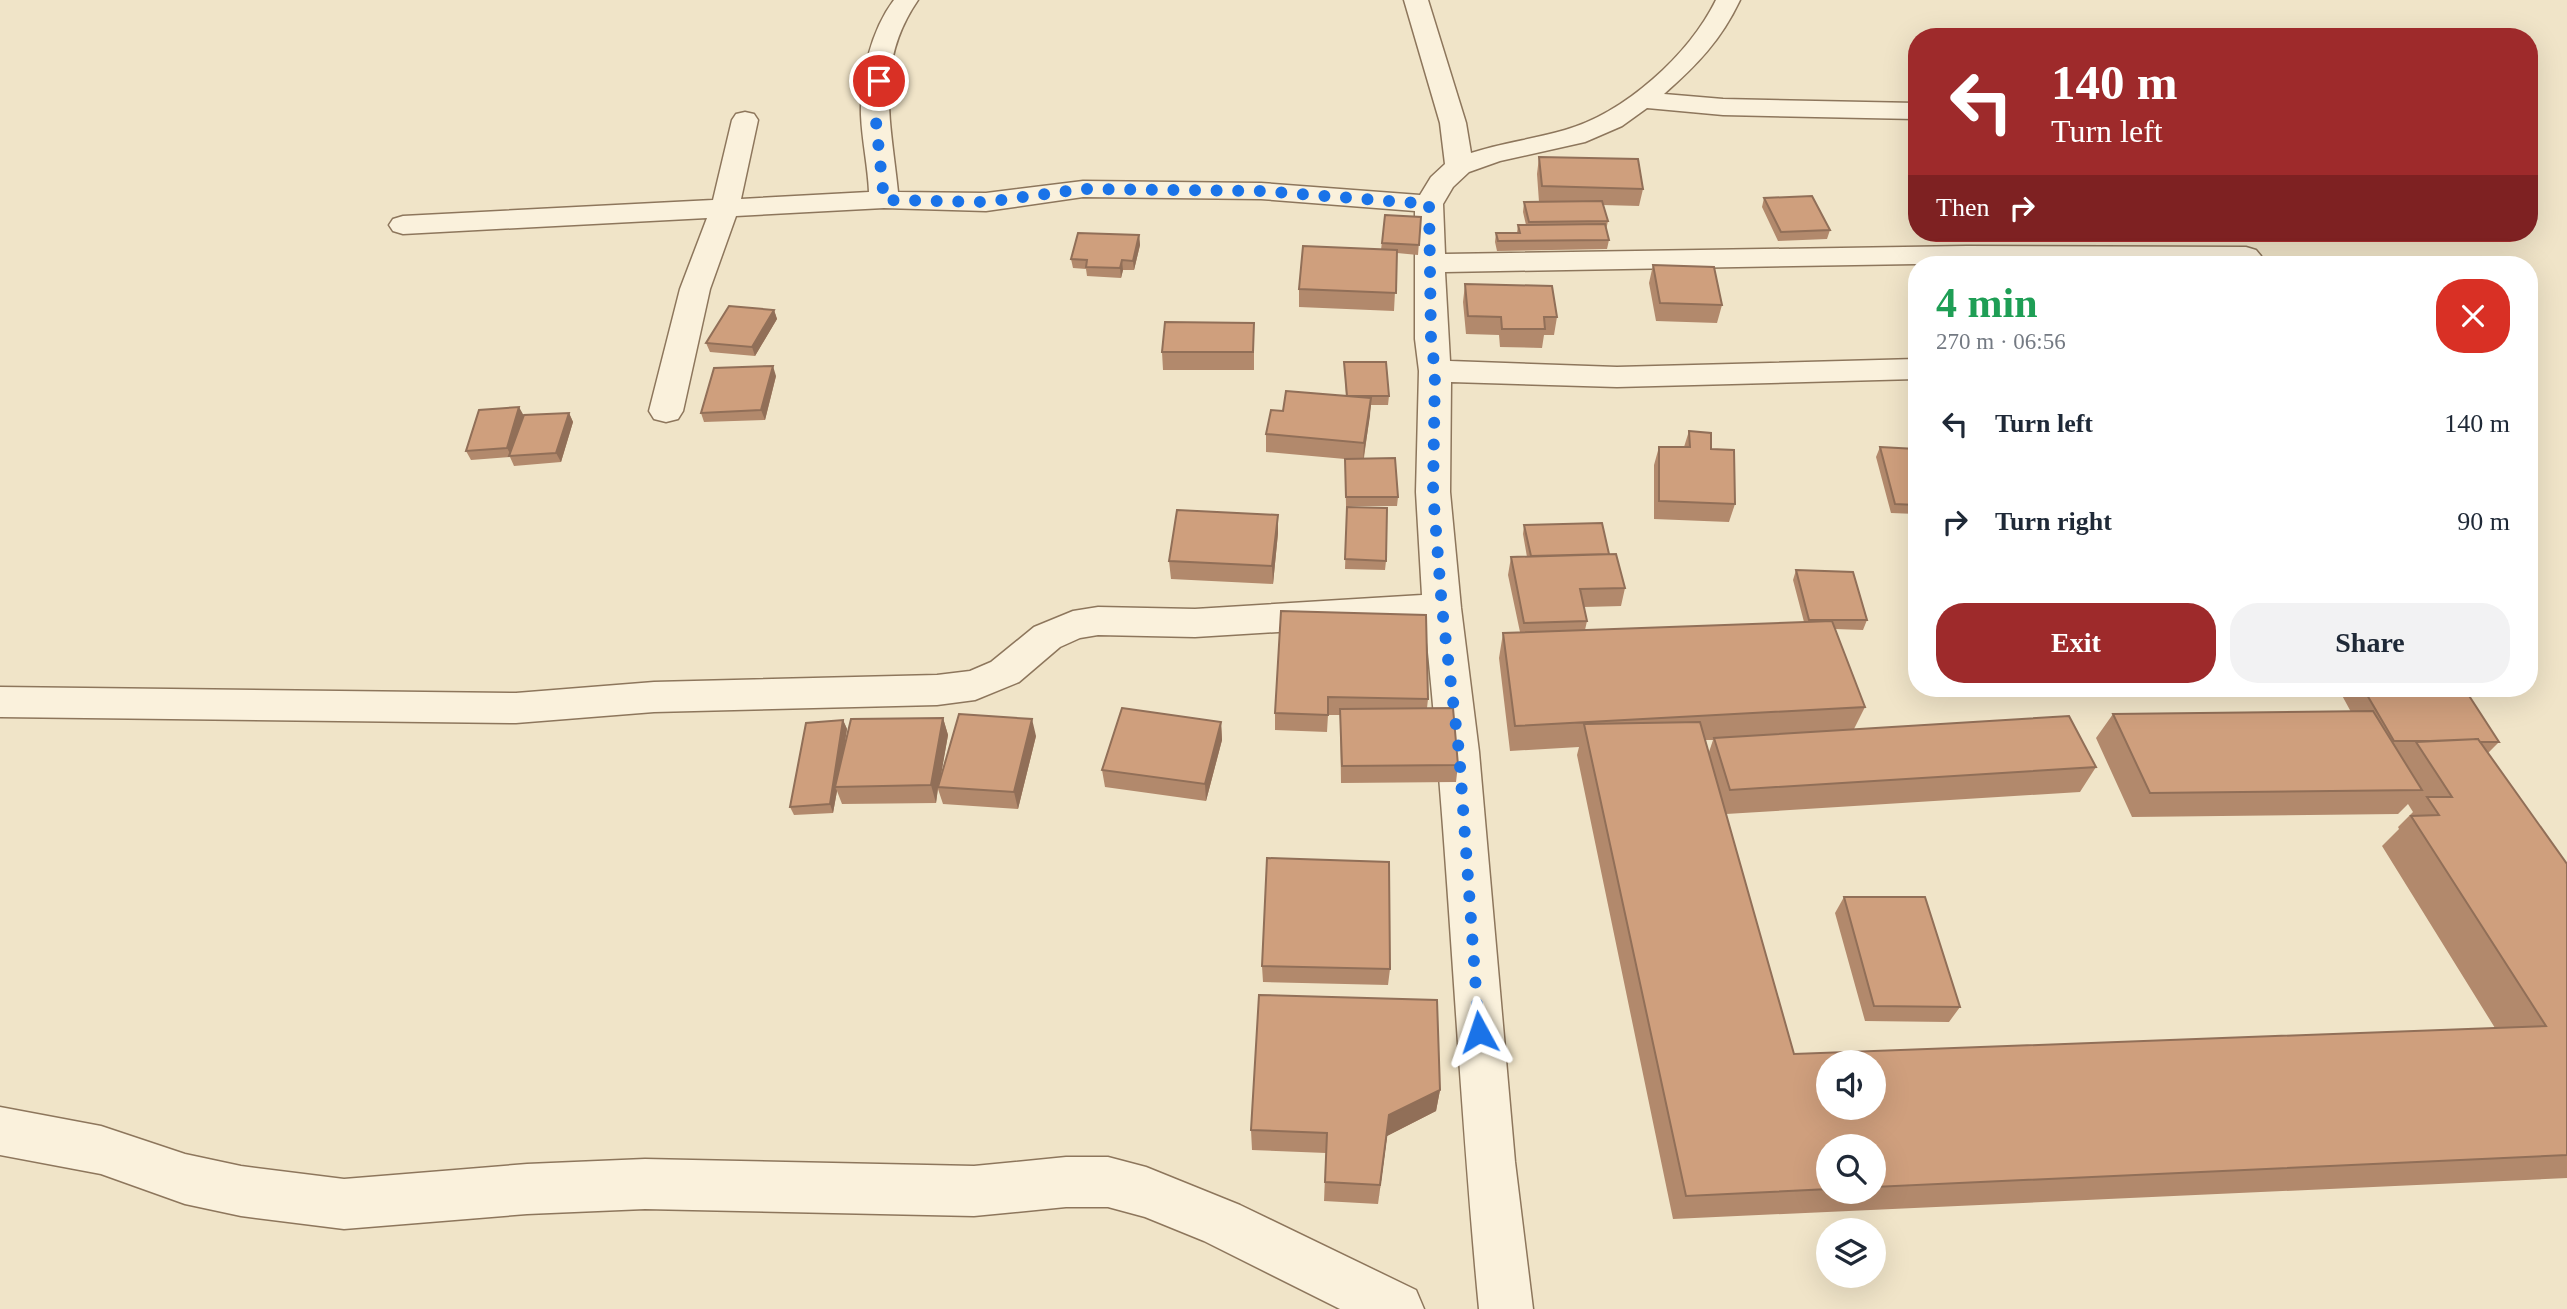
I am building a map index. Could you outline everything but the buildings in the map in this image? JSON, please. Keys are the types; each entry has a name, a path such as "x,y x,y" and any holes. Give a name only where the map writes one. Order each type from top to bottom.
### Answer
{"street":[{"path":"884,200 874,102 891,21 897,8 906,0"},
{"path":"1416,0 1453,123 1460,166"},
{"path":"1506,1309 1476,993 1459,752 1442,608 1433,492 1435,371 1431,339 1432,262 1429,204 1441,183 1460,166 1575,136 1613,120 1642,100 1681,66 1714,29 1728,0"},
{"path":"1642,100 1723,107 1908,111"},
{"path":"666,411 695,289 724,208 745,120"},
{"path":"403,225 884,200 986,202 1083,189 1261,191 1429,204"},
{"path":"1432,262 1967,255 2246,256"},
{"path":"1435,371 1617,377 1908,369"},
{"path":"0,702 516,708 654,696 937,690 975,685 1005,672 1047,637 1073,625 1098,621 1195,622 1442,608"},
{"path":"0,1131 101,1150 186,1179 344,1204 527,1189 645,1184 974,1191 1066,1182 1108,1182 1146,1192 1222,1223 1396,1309"}],"route":[{"path":"879,81 874,102 884,200 986,202 1083,189 1261,191 1429,204 1432,262 1431,339 1435,371 1433,492 1442,608 1459,752 1479,1032"}]}
